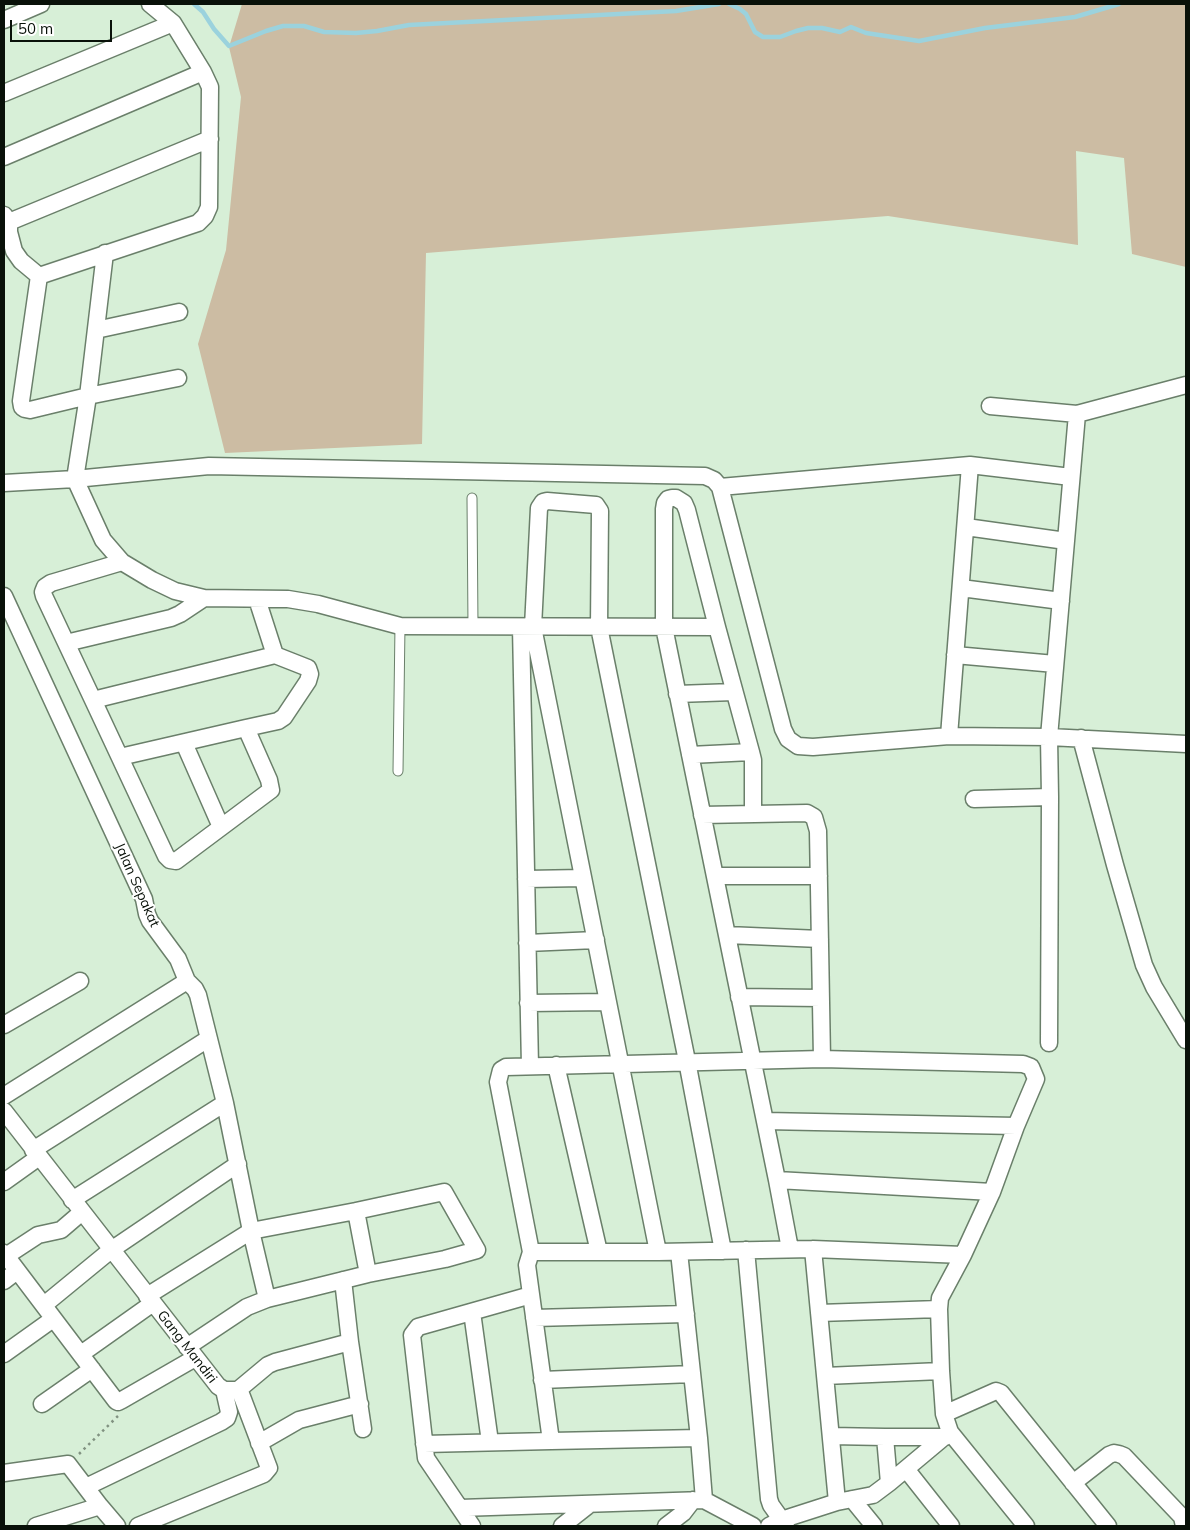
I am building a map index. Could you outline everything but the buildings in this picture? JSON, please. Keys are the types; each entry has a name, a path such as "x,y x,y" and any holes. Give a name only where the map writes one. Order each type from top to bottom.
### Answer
{"street":[{"path":"4,20 41,4"},
{"path":"39,276 198,223 205,216 209,207 210,87 173,23 150,4"},
{"path":"4,94 173,23"},
{"path":"4,156 203,72"},
{"path":"39,276 21,261 14,251 7,218 210,140"},
{"path":"105,253 88,396 75,479 103,540 122,562 175,591 204,598 288,599 318,604 400,626 717,627"},
{"path":"39,276 21,401 22,407 30,410 178,378"},
{"path":"96,330 179,312"},
{"path":"990,406 1077,414 1186,385"},
{"path":"1049,1043 1049,736 1077,414"},
{"path":"720,487 970,465 1071,478"},
{"path":"949,736 970,465"},
{"path":"4,483 75,479 209,466 705,476 714,480 720,487 783,729 788,739 798,746 813,747 949,736 1049,736 1186,744"},
{"path":"753,814 753,760 687,510 684,503 676,498 668,499 664,509 664,627 790,1249"},
{"path":"530,1066 526,879 527,627 539,508 543,502 596,505 600,510 599,627 687,1061 723,1251"},
{"path":"966,527 1066,541"},
{"path":"122,562 50,583 43,592 166,856 170,860 176,861 271,790 269,780 246,728"},
{"path":"961,588 1061,601"},
{"name":"Jalan Sepakat","path":"4,596 144,899 150,921 178,959 187,981 198,995 225,1103 267,1299"},
{"path":"66,643 172,618 204,598"},
{"path":"257,598 275,655"},
{"path":"527,627 596,940 658,1252"},
{"path":"93,700 275,655 308,668 310,674 308,681 284,717 278,721 120,757"},
{"path":"955,655 1055,664"},
{"path":"677,694 734,692"},
{"path":"1081,738 1144,965 1154,987 1186,1040"},
{"path":"184,743 221,827"},
{"path":"690,754 751,752"},
{"path":"974,799 1050,797"},
{"path":"702,815 807,812 814,817 818,831 822,1059"},
{"path":"715,876 818,876"},
{"path":"526,879 583,878"},
{"path":"727,935 820,938"},
{"path":"527,943 596,940"},
{"path":"4,1025 80,981"},
{"path":"4,1096 187,981"},
{"path":"739,997 821,998"},
{"path":"528,1003 608,1002"},
{"path":"4,1182 36,1154 208,1038"},
{"path":"551,1441 526,1265 531,1252 498,1082 502,1070 506,1067 556,1065 822,1059 1023,1064 1031,1067 1036,1079 1016,1126 992,1192 963,1255 940,1298 939,1309 944,1414 948,1435 1026,1526"},
{"path":"556,1065 599,1252"},
{"path":"81,1354 150,1299 251,1231 444,1192 477,1250 343,1280 267,1299 247,1307 191,1352 118,1402 114,1398 5,1255 38,1235 61,1230 77,1206 225,1103"},
{"name":"Gang Mandiri","path":"4,1111 218,1386 231,1390 243,1399 269,1468 264,1474 139,1526"},
{"path":"765,1121 1016,1126"},
{"path":"4,1354 111,1250 238,1164"},
{"path":"777,1180 992,1192"},
{"path":"356,1210 368,1274"},
{"path":"531,1252 679,1252 813,1249 963,1255"},
{"path":"813,1249 831,1436 844,1500 874,1526"},
{"path":"746,1250 768,1499 778,1524 844,1500 873,1495 890,1484 948,1435"},
{"path":"666,1526 698,1500 699,1438 679,1252"},
{"path":"4,1281 17,1271"},
{"path":"343,1280 350,1342 364,1429"},
{"path":"472,1526 426,1458 412,1335 418,1327 531,1295"},
{"path":"819,1313 939,1309"},
{"path":"472,1312 490,1442"},
{"path":"534,1318 686,1314"},
{"path":"86,1486 221,1422 226,1418 228,1412 231,1390 268,1365 350,1342"},
{"path":"42,1404 92,1369"},
{"path":"825,1376 941,1371"},
{"path":"542,1380 692,1374"},
{"path":"944,1414 996,1391 1001,1393 1108,1526"},
{"path":"259,1443 299,1420 360,1404"},
{"path":"831,1436 948,1435"},
{"path":"885,1437 890,1484"},
{"path":"424,1444 699,1438"},
{"path":"1073,1483 1109,1455 1119,1454 1124,1456 1182,1517 1184,1526"},
{"path":"6,1469 68,1464 117,1526"},
{"path":"906,1469 951,1526"},
{"path":"460,1508 698,1500 753,1526"},
{"path":"562,1526 590,1504"},
{"path":"36,1526 100,1506"}],"lane":[{"path":"472,498 474,627"},
{"path":"398,770 400,626"}],"path":[{"path":"68,1464 121,1414 118,1402"}],"shaded area":[{"path":"242,4 1186,4 1186,267 1132,254 1124,158 1076,151 1078,245 888,216 426,253 422,444 225,453 198,344 226,250 241,97 229,47"}],"waterway":[{"path":"194,4 203,12 214,29 229,46 283,26 304,26 324,32 356,33 409,25 676,11 719,4"},
{"path":"729,4 746,14 755,32 763,37 780,37 808,28 822,28 840,32 851,27 866,33 919,41 985,28 1075,17 1119,4"}]}
